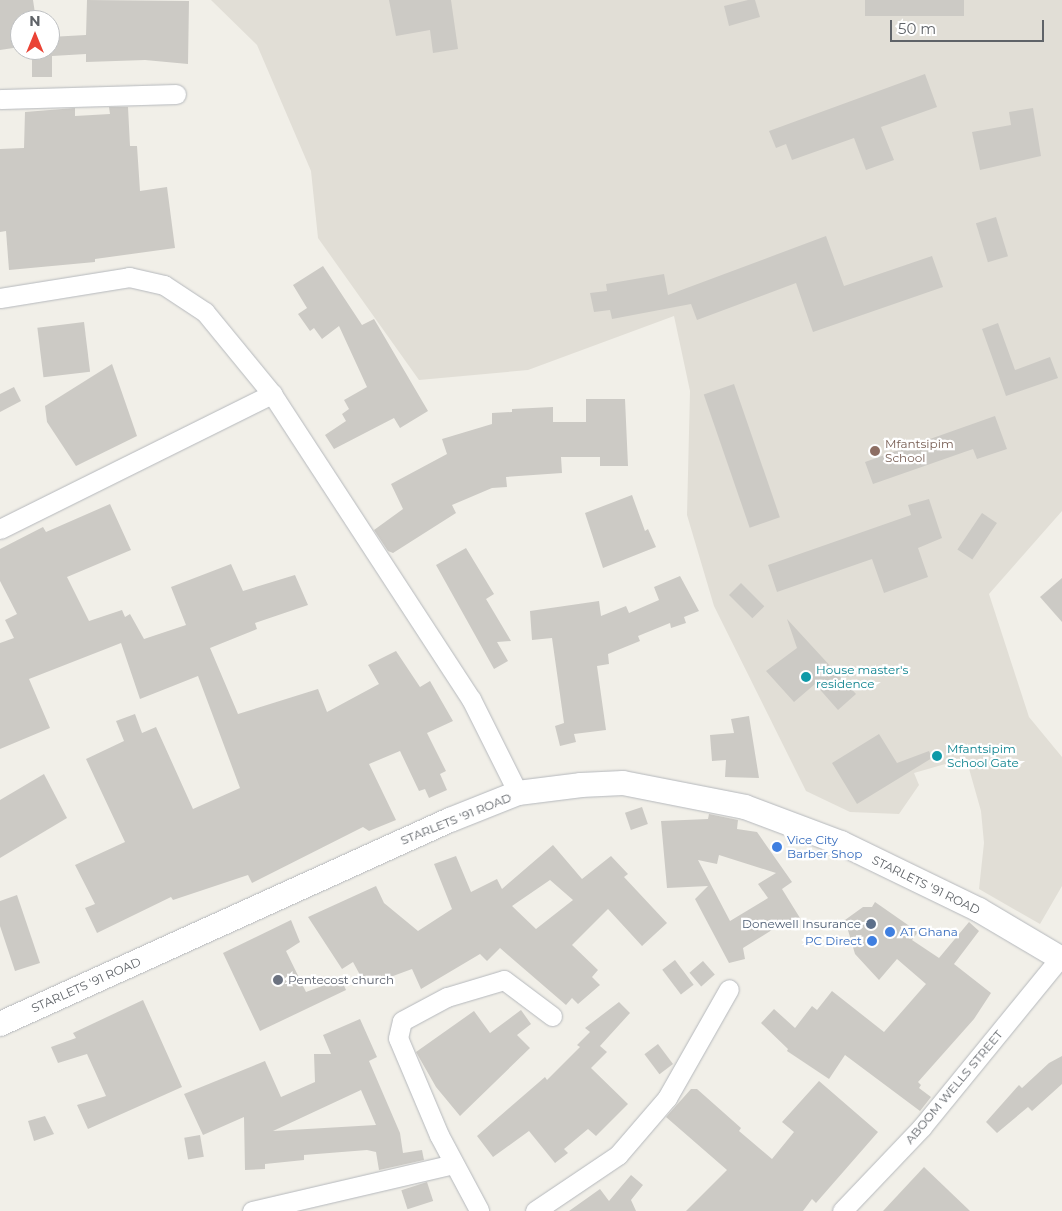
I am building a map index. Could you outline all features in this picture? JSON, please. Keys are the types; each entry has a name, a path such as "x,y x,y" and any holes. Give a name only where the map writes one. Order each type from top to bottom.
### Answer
{"street":[{"path":"0,99 176,94"},
{"path":"0,298 129,278 164,285 205,312 272,394 471,699 518,793"},
{"path":"0,529 272,394"},
{"name":"STARLETS '91 ROAD","path":"0,1024 330,872 518,793 581,784 623,783 746,807 841,843 979,910 1061,959"},
{"name":"ABOOM WELLS STREET","path":"842,1211 922,1127 1061,959"},
{"path":"478,1211 454,1164 398,1038 402,1021 447,997 504,980 552,1016"},
{"path":"535,1211 624,1148 668,1098 729,989"},
{"path":"252,1211 454,1164"}],"shaded area":[{"name":"Mfantsipim School","path":"211,0 1062,0 1062,511 989,594 1029,717 1062,757 1062,886 1040,924 979,889 984,843 981,811 966,758 914,773 919,785 899,814 850,812 806,791 714,606 687,515 690,391 674,316 528,370 419,380 318,238 311,171 257,45"}],"building":[{"path":"0,0 33,0 34,10 10,10 10,48 0,50"},
{"path":"87,0 189,1 188,64 145,60 86,62 86,54 60,56 60,36 86,35"},
{"path":"389,0 451,0 458,49 433,53 430,30 396,36"},
{"path":"755,0 760,17 729,26 724,6"},
{"path":"865,0 964,0 964,16 865,16"},
{"path":"32,60 52,60 52,77 32,77"},
{"path":"925,74 937,107 881,127 894,160 866,170 854,138 792,160 786,144 776,148 769,131"},
{"path":"109,107 128,107 130,146 137,146 140,191 167,187 175,248 95,259 95,262 9,270 6,231 0,232 0,149 24,148 25,112 75,108 75,116 110,114"},
{"path":"1033,108 1041,156 980,170 972,132 1011,125 1009,112"},
{"path":"996,217 1008,256 988,262 976,223"},
{"path":"826,236 844,286 932,256 943,287 813,332 796,283 697,320 691,304 612,319 610,310 594,312 590,293 607,291 606,284 664,274 668,295"},
{"path":"323,266 362,325 374,319 428,411 400,428 394,418 334,449 325,435 346,421 342,414 349,409 344,400 367,387 339,326 322,339 314,328 310,331 298,314 307,308 293,285"},
{"path":"84,322 90,372 43,377 37,328"},
{"path":"998,323 1015,370 1050,357 1058,378 1006,396 982,329"},
{"path":"112,364 137,436 76,466 47,422 45,406"},
{"path":"734,384 780,517 750,528 704,394"},
{"path":"14,387 21,401 0,412 0,394"},
{"path":"586,399 625,399 628,466 600,466 600,457 561,457 562,473 506,477 507,487 492,488 452,505 456,513 393,553 388,551 374,530 403,509 391,484 447,454 442,439 492,424 492,413 512,412 512,409 553,407 553,422 586,422"},
{"path":"995,416 1007,449 977,459 973,449 873,484 865,462"},
{"path":"632,495 645,531 648,529 656,547 603,568 585,513"},
{"path":"929,499 942,538 918,548 928,577 884,593 872,559 777,592 768,565 911,515 908,505"},
{"path":"110,504 131,550 67,577 89,621 122,610 125,617 130,614 144,639 186,625 171,587 231,564 243,591 295,575 308,605 255,623 257,629 210,648 238,714 318,689 327,712 379,684 368,665 396,651 420,687 430,681 453,721 427,733 446,771 440,774 447,790 429,798 425,789 419,791 400,751 369,764 396,820 369,831 363,827 252,883 248,875 173,900 171,897 97,933 85,908 95,904 75,865 125,842 86,759 124,741 116,721 135,714 142,733 156,727 193,809 240,788 198,676 140,699 121,643 29,679 50,728 0,749 0,643 14,638 5,620 17,614 0,581 0,549 43,527 46,532"},
{"path":"982,513 997,523 972,560 957,549"},
{"path":"466,548 494,594 486,599 511,641 497,642 508,661 494,669 436,565"},
{"path":"680,576 699,611 684,617 686,623 671,628 670,623 638,636 640,641 608,654 609,664 597,666 606,730 574,734 576,742 560,746 555,726 564,723 552,638 532,640 530,611 599,601 601,616 626,606 629,613 659,600 654,587"},
{"path":"1062,578 1062,622 1040,597"},
{"path":"741,583 764,606 752,618 729,595"},
{"name":"House master's residence","path":"787,619 856,694 838,710 815,684 794,702 766,671 797,648"},
{"path":"749,716 759,778 725,777 726,760 712,761 710,735 734,733 731,719"},
{"path":"879,734 897,763 929,751 932,758 857,804 832,763"},
{"path":"44,774 67,818 0,858 0,800"},
{"path":"642,807 648,824 631,830 625,813"},
{"path":"709,814 738,820 737,829 757,832 792,882 782,889 800,918 785,927 783,923 743,948 745,959 729,963 695,899 708,886 667,888 661,821 708,819","holes":["719,855 776,873 758,884 768,898 730,921 698,860 717,864"]},
{"path":"553,845 582,879 611,856 628,874 624,877 667,923 642,946 608,909 572,945 598,970 592,977 600,985 578,1004 572,998 566,1005 500,948 487,961 480,954 421,989 412,969 366,986 353,962 342,969 308,917 376,886 384,903 418,931 452,909 434,864 456,856 471,892 497,879 502,889","holes":["550,880 573,900 536,929 512,906"]},
{"path":"17,895 40,963 15,971 0,926 0,901"},
{"path":"875,902 918,932 912,940 939,958 969,922 979,931 954,964 991,993 974,1019 918,1082 921,1085 919,1088 931,1097 920,1111 845,1055 829,1079 787,1051 788,1049 761,1023 774,1009 795,1028 812,1006 817,1010 832,991 884,1032 926,984 897,959 879,980 855,954 845,920 863,907 872,907"},
{"path":"291,920 300,942 286,951 306,992 341,979 346,990 260,1031 223,953"},
{"path":"675,960 694,985 681,994 662,970"},
{"path":"703,961 715,975 701,986 689,973"},
{"path":"143,1000 182,1087 88,1129 77,1105 106,1096 87,1054 58,1063 51,1047 76,1038 73,1033"},
{"path":"619,1002 630,1013 600,1046 607,1052 591,1068 628,1104 596,1136 588,1129 564,1149 568,1153 555,1163 529,1131 493,1157 477,1136 545,1077 547,1080 580,1047 577,1045 590,1032 585,1028"},
{"path":"521,1010 531,1024 517,1035 530,1048 460,1116 436,1087 416,1052 474,1011 490,1033"},
{"path":"360,1019 377,1057 369,1061 400,1133 403,1153 422,1150 424,1160 379,1170 376,1152 367,1150 304,1155 304,1160 265,1164 265,1169 245,1170 244,1117 203,1135 184,1094 265,1061 281,1097 315,1082 314,1054 331,1054 323,1035","holes":["361,1090 376,1125 273,1131"]},
{"path":"658,1044 673,1064 659,1074 644,1054"},
{"path":"1062,1056 1062,1084 1032,1111 1028,1107 997,1133 986,1122 1019,1085 1022,1088 1049,1063"},
{"path":"819,1081 878,1132 816,1203 812,1199 803,1211 686,1211 727,1170 666,1117 691,1089 697,1089 741,1128 739,1131 772,1159 794,1132 782,1122"},
{"path":"45,1116 54,1134 34,1141 28,1121"},
{"path":"200,1135 204,1157 188,1159 184,1138"},
{"path":"924,1167 970,1211 883,1211"},
{"path":"631,1175 643,1185 631,1200 636,1211 569,1211 600,1189 609,1201"},
{"path":"427,1182 433,1201 408,1209 401,1190"}],"place":[{"name":"Mfantsipim School","path":"875,451"},
{"name":"House master's residence","path":"806,677"},
{"name":"Mfantsipim School Gate","path":"937,756"},
{"name":"Vice City Barber Shop","path":"777,847"},
{"name":"Donewell Insurance","path":"871,924"},
{"name":"AT Ghana","path":"890,932"},
{"name":"PC Direct","path":"872,941"},
{"name":"Pentecost church","path":"278,980"}]}
